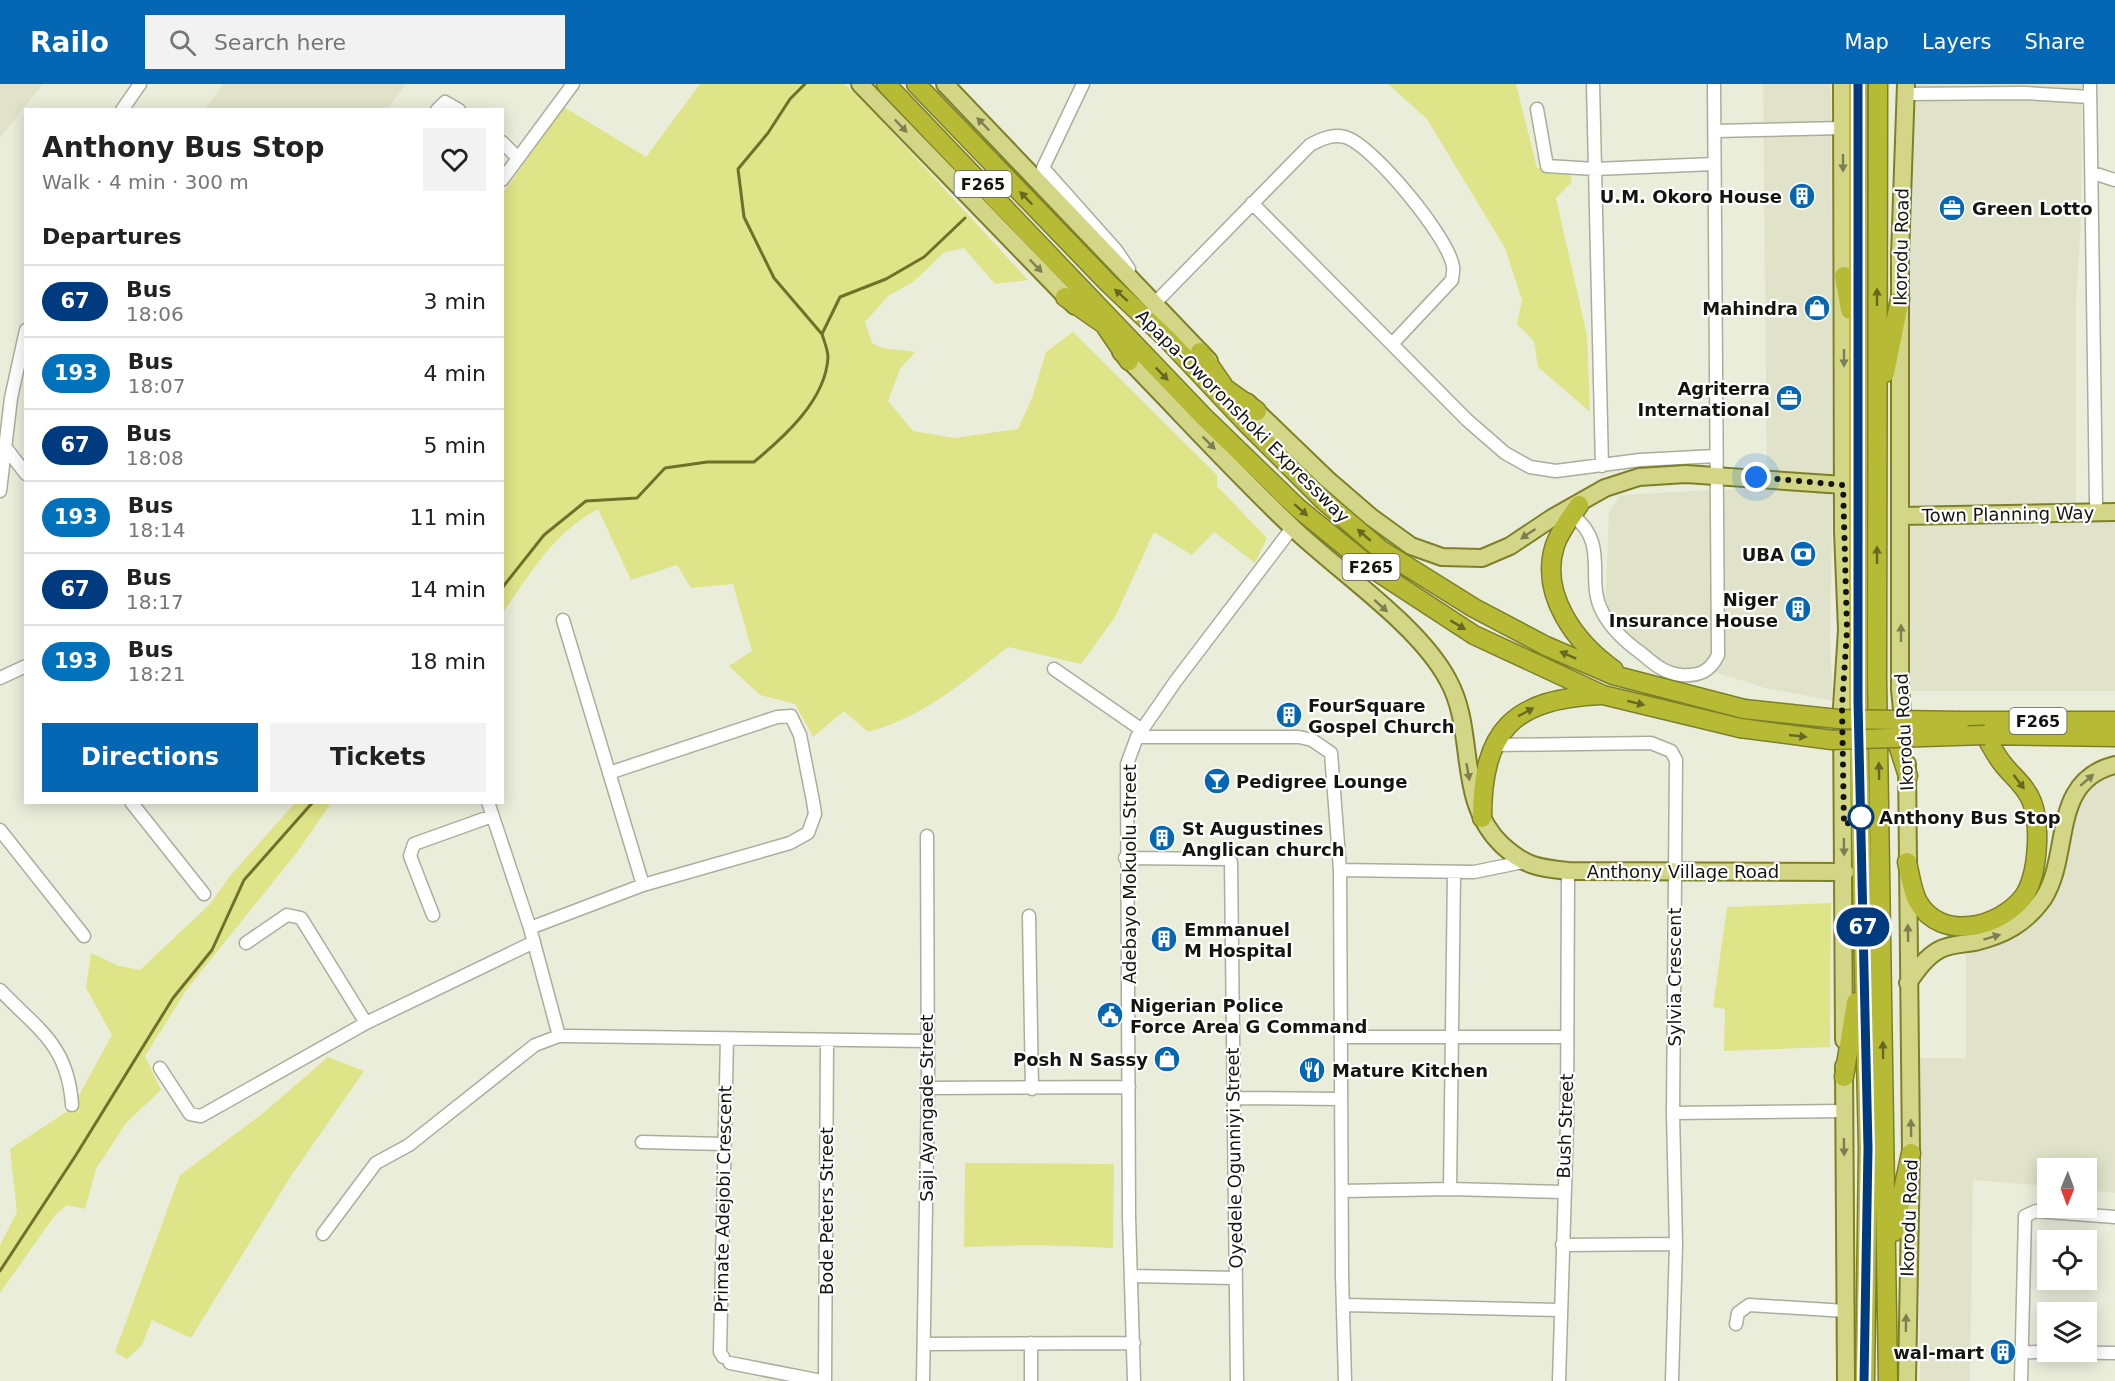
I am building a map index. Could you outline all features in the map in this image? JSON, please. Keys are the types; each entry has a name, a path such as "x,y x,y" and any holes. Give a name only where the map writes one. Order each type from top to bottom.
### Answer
{"highway":[{"name":"F265","path":"886,84 1072,291"},
{"name":"Apapa-Oworonshoki Expressway","path":"916,84 1096,270 1252,418 1323,500 1381,550 1422,578 1546,646 1628,680 1744,709 1838,719 1960,722 2115,721"},
{"path":"1858,84 1860,367 1858,701 1868,1148 1864,1381"},
{"name":"Ikorodu Road","path":"1878,84 1877,679 1888,1263 1888,1381"},
{"path":"1844,276 1860,367"},
{"path":"1072,291 1136,357"},
{"name":"Apapa-Oworonshoki Expressway","path":"1072,291 1136,357 1298,508 1373,569 1474,635 1603,695 1740,728 1832,740 1985,735"},
{"path":"1877,413 1900,299"},
{"path":"1168,340 1225,388"},
{"path":"1200,352 1225,388 1252,418"},
{"path":"1575,510 1555,545 1553,571 1557,608 1582,640 1605,664 1628,680"},
{"path":"1847,630 1854,654 1858,701"},
{"path":"1877,679 1908,776"},
{"path":"1482,818 1482,793 1487,764 1501,733 1521,712 1551,701 1603,695"},
{"name":"F265","path":"1985,735 2115,737"},
{"path":"1907,862 1917,901 1931,917 1949,925 1969,927 1984,924 2008,911 2024,896 2035,870 2037,834 2032,802 2020,782 2001,762 1985,735"},
{"path":"1844,1077 1863,950"},
{"path":"1888,1263 1911,1153"}],"main road":[{"name":"Apapa-Oworonshoki Expressway","path":"860,84 1072,291"},
{"name":"Apapa-Oworonshoki Expressway","path":"945,84 1200,352 1252,418 1371,517 1411,546 1442,557 1482,558 1510,546 1552,518 1575,510 1605,488 1639,477 1715,475 1843,485"},
{"path":"1842,84 1843,485 1847,630 1842,707 1845,872 1846,1381"},
{"name":"Ikorodu Road","path":"1906,89 1900,299 1902,511 1900,689 1908,776 1911,1153 1907,1381"},
{"name":"Apapa-Oworonshoki Expressway","path":"1136,357 1292,528 1425,645 1449,680 1460,710 1468,776 1482,818"},
{"name":"Town Planning Way","path":"1902,511 2115,503"},
{"name":"Town Planning Way","path":"1902,511 2115,512"},
{"path":"1908,983 1924,962 1940,949 1993,937 2022,923 2048,889 2073,795 2093,774 2115,765"},
{"name":"Anthony Village Road","path":"1482,818 1491,834 1523,862 1539,868 1568,871 1845,872"}],"street":[{"path":"123,108 140,84"},
{"path":"504,177 573,84"},
{"path":"1083,84 1043,168 1116,250 1129,269 1132,282"},
{"path":"1593,84 1602,466"},
{"path":"1575,510 1595,550 1598,597 1602,613 1624,641 1659,668 1673,674 1695,676 1706,672 1718,655 1714,84"},
{"path":"2090,84 2096,503"},
{"path":"1906,89 2090,97"},
{"path":"439,108 445,102 456,108"},
{"path":"1537,109 1547,166 1595,169 1714,164"},
{"path":"1714,130 1843,128"},
{"path":"1154,304 1310,144 1331,136 1346,137 1361,146 1405,188 1444,245 1454,267 1452,280 1392,344"},
{"path":"504,144 518,158"},
{"path":"2093,173 2115,180"},
{"path":"1252,203 1392,344 1505,453 1530,467 1556,471 1640,460 1716,456"},
{"path":"0,491 6,448 5,397 24,336"},
{"path":"6,448 24,471"},
{"name":"Adebayo Mokuolu Street","path":"1134,1381 1125,858 1127,764 1140,733 1292,528"},
{"path":"563,620 643,885"},
{"path":"0,678 24,667"},
{"path":"1054,669 1140,733 1299,737 1323,746 1331,753 1334,764 1340,870 1343,1037 1342,1275 1345,1305 1345,1381"},
{"path":"530,928 643,885 790,843 808,833 815,814 797,724 791,716 777,717 609,773"},
{"name":"Sylvia Crescent","path":"1496,745 1651,743 1671,751 1676,760 1673,1113 1676,1244 1672,1381"},
{"path":"133,804 204,894"},
{"path":"489,804 530,928 559,1036"},
{"path":"433,915 410,856 414,844 492,816"},
{"path":"0,830 84,936"},
{"name":"Saji Ayangade Street","path":"923,1381 928,1088 926,1041 927,836"},
{"name":"Oyedele Ogunniyi Street","path":"1125,858 1227,860 1231,862 1237,1381"},
{"name":"Anthony Village Road","path":"1340,870 1454,872 1485,870 1523,862"},
{"name":"Bush Street","path":"1559,1381 1567,1037 1568,871"},
{"path":"1450,1189 1454,872"},
{"path":"246,943 287,915 301,918 366,1023"},
{"path":"1029,916 1032,1089"},
{"path":"160,1068 190,1114 201,1116 366,1023 534,942"},
{"path":"0,990 46,1033 54,1045 66,1076 72,1105"},
{"path":"323,1234 376,1162 409,1145 535,1045 559,1036 926,1041"},
{"path":"1343,1037 1567,1037"},
{"name":"Primate Adejobi Crescent","path":"727,1039 720,1352 727,1360 823,1381"},
{"name":"Bode Peters Street","path":"823,1381 826,1040"},
{"path":"928,1088 1129,1087"},
{"path":"1234,1098 1341,1099"},
{"path":"1673,1113 1844,1111"},
{"path":"642,1142 724,1144"},
{"path":"1343,1191 1450,1189 1563,1192"},
{"path":"2021,1381 2025,1216 2036,1211 2115,1217"},
{"path":"1562,1245 1676,1244"},
{"path":"1131,1276 1235,1278"},
{"path":"1345,1305 1561,1310"},
{"path":"1736,1324 1738,1313 1749,1305 1846,1311"},
{"path":"1031,1381 1032,1343"},
{"path":"924,1344 1134,1343"},
{"path":"2021,1352 2115,1353"}],"shaded area":[{"path":"0,84 43,84 0,138"},
{"path":"223,84 406,84 389,108 206,108"},
{"path":"1763,84 1831,84 1833,470 1830,640 1833,701 1765,688 1706,669 1666,670 1605,612 1609,512 1620,495 1767,487"},
{"path":"1908,84 2082,84 2081,221 2076,304 2076,520 2115,520 2115,691 1908,691"},
{"path":"2115,775 2115,1193 2097,1191 2097,1158 2037,1158 2037,1185 1973,1180 1970,1381 1920,1381 1917,1058 1966,1058 1966,948 2025,923 2055,896 2081,788"}],"green space":[{"path":"700,84 845,84 1028,280 995,284 964,248 945,252 913,282 888,296 865,322 872,343 883,348 915,352 900,369 888,401 913,431 954,438 1018,429 1032,398 1046,352 1073,332 1217,475 1217,486 1267,538 1255,563 1214,532 1192,555 1154,532 1115,617 1081,664 1008,647 942,697 907,717 868,732 844,711 813,737 795,704 760,695 729,666 752,651 733,584 691,588 677,565 631,580 598,509 582,519 555,542 504,611 504,192 564,107 646,157"},
{"path":"1388,84 1516,84 1537,168 1569,168 1572,182 1556,198 1587,335 1590,412 1538,367 1534,341 1517,324 1522,300 1505,248 1427,119"},
{"path":"294,804 330,804 298,851 187,989 145,1056 161,1090 126,1123 96,1169 85,1209 67,1205 55,1215 0,1293 0,1245 17,1212 10,1149 72,1108 112,1035 86,988 91,953 119,966 140,970 210,904 230,876"},
{"path":"1831,903 1830,1047 1724,1051 1725,1009 1713,1007 1727,907"},
{"path":"328,1057 364,1071 289,1179 191,1338 152,1320 142,1345 127,1359 115,1352 180,1175 262,1114"},
{"path":"965,1163 1114,1164 1113,1248 1039,1245 964,1247"}],"waterway":[{"path":"805,84 790,99 768,133 738,169 744,217 774,278 821,333"},
{"path":"504,585 544,535 586,501 637,498 665,468 707,462 754,462 790,429 812,403 820,388 828,357 822,334 840,297 886,279 924,257 965,218"},
{"path":"0,1271 76,1155 173,998 212,950 244,880 311,804"}],"bus line":[{"name":"67","path":"1858,84 1860,367 1858,701 1868,1148 1864,1381"}],"place":[{"name":"U.M. Okoro House","path":"1802,196"},
{"name":"Green Lotto","path":"1952,208"},
{"name":"Mahindra","path":"1817,308"},
{"name":"Agriterra International","path":"1789,398"},
{"name":"UBA","path":"1803,554"},
{"name":"Niger Insurance House","path":"1798,609"},
{"name":"FourSquare Gospel Church","path":"1289,715"},
{"name":"Pedigree Lounge","path":"1217,781"},
{"name":"Anthony Bus Stop","path":"1861,817"},
{"name":"St Augustines Anglican church","path":"1162,838"},
{"name":"Emmanuel M Hospital","path":"1164,939"},
{"name":"Nigerian Police Force Area G Command","path":"1110,1015"},
{"name":"Posh N Sassy","path":"1167,1059"},
{"name":"Mature Kitchen","path":"1312,1070"},
{"name":"wal-mart","path":"2003,1352"}],"route":[{"path":"1756,477 1843,485 1847,630 1842,707 1844,825 1861,817"}]}
